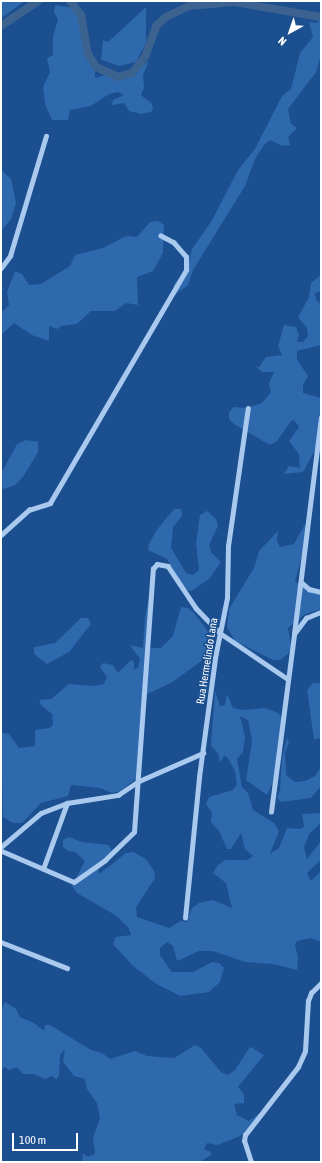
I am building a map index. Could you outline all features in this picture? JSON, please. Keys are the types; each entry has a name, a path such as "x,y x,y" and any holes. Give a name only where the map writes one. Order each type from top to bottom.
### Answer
{"street":[{"path":"1,268 10,256 46,136"},
{"path":"1,535 29,510 50,503 186,270 186,258 174,243 161,236"},
{"name":"Rua Hermelindo Lana","path":"185,918 202,753 220,633 227,598 228,546 248,408"},
{"path":"271,812 321,418"},
{"path":"202,753 139,781 118,795 67,803 42,813 1,850 74,882 105,860 134,832 139,781 153,569 155,566 161,563 168,566 196,608 220,633 288,679"},
{"path":"301,582 309,589 321,592"},
{"path":"294,634 306,618 321,612"},
{"path":"43,869 67,803"},
{"path":"1,942 67,968"},
{"path":"251,1162 244,1141 245,1135 298,1067 305,1051 308,1001 311,994 321,983"}],"shaded area":[{"path":"1,1 25,1 1,18"},
{"path":"55,5 74,8 79,12 88,53 95,70 95,78 117,72 122,78 126,78 149,61 143,75 144,88 141,95 152,104 153,108 151,112 141,114 129,111 124,103 112,105 113,100 124,95 118,92 109,94 91,106 70,110 68,120 52,120 45,104 43,87 50,72 47,58 53,55 53,36 58,20 54,12"},
{"path":"146,7 146,43 136,62 119,66 101,60 103,40 108,42"},
{"path":"321,13 321,55 316,72 288,109 291,124 297,128 288,137 290,145 282,146 270,140 264,145 255,159 245,186 193,270 188,285 172,297 174,284 187,269 192,249 211,222 238,170 255,149 282,96 291,89 300,53 313,37 309,22 317,23"},
{"path":"1,170 11,179 16,203 11,219 1,231"},
{"path":"158,221 164,225 163,253 153,271 137,277 138,305 126,303 115,311 91,311 77,324 61,326 57,329 49,326 49,341 32,335 14,323 1,335 1,313 9,305 7,292 15,271 22,274 29,285 41,284 70,266 75,255 103,248 126,236 137,237 150,222"},
{"path":"321,275 321,291 315,293 316,300 321,304 321,345 297,351 297,360 308,376 303,385 303,393 321,398 321,439 303,472 284,474 289,466 300,468 299,454 289,441 299,427 295,421 292,420 276,442 270,445 234,424 229,419 229,412 234,407 248,408 262,403 271,392 269,383 274,372 262,372 256,367 259,367 266,357 282,355 278,346 284,325 296,327 299,335 297,342 303,342 308,336 307,328 298,317 309,297 311,283"},
{"path":"26,440 38,442 38,452 23,477 15,485 4,489 1,486 1,474 17,444"},
{"path":"174,509 181,509 182,516 173,527 171,548 186,573 193,575 199,570 196,543 200,515 207,511 216,519 218,526 209,545 211,552 221,562 209,579 191,591 185,589 167,559 148,550 149,544 156,531"},
{"path":"305,524 308,531 295,582 321,593 321,609 305,614 288,628 291,646 289,653 280,660 273,660 235,641 227,627 229,609 254,568 259,551 278,531 277,541 280,547 294,544"},
{"path":"149,597 148,648 161,648 173,636 181,607 188,608 194,613 207,630 210,643 206,657 200,662 171,683 147,694 140,776 120,791 112,793 100,788 71,785 68,796 41,803 22,823 13,823 3,817 1,733 9,734 19,748 35,746 35,730 49,728 53,725 52,714 41,705 39,700 51,699 69,684 94,686 104,684 107,677 100,667 103,663 113,665 118,673 131,660 134,662 134,669 138,668 140,659 130,645 143,648 145,617"},
{"path":"81,618 88,618 91,624 69,652 47,664 34,654 34,647 55,643"},
{"path":"313,683 321,683 321,738 314,739 307,690"},
{"path":"215,691 220,706 225,705 227,694 233,708 243,710 265,708 278,713 283,718 273,782 267,795 246,780 252,741 248,720 240,716 245,737 243,752 237,759 242,787 248,793 253,810 274,823 279,831 270,854 279,848 287,828 300,829 304,827 302,814 321,813 321,823 309,834 304,847 307,859 321,841 321,860 307,873 311,881 321,871 321,942 310,938 297,941 295,945 298,957 297,970 273,964 245,962 213,951 199,951 177,961 173,946 167,942 160,948 160,955 172,972 193,972 212,962 219,963 224,968 220,982 209,992 180,996 155,983 132,965 113,944 116,937 131,935 128,927 115,915 77,893 72,886 85,861 75,852 68,851 63,847 63,840 69,837 82,842 109,845 112,851 98,867 99,874 126,853 133,852 146,859 154,871 155,878 136,907 137,917 169,928 181,921 187,922 192,908 199,903 213,900 232,908 226,883 213,873 218,865 225,860 247,860 253,856 245,849 241,833 231,849 227,849 219,831 211,822 212,813 206,804 209,797 233,790 237,784 235,771 227,757 224,756 220,763 218,753 211,746"},
{"path":"287,738 289,743 285,752 286,775 295,782 305,781 315,776 321,767 321,786 311,798 281,802 277,798 280,790 282,758"},
{"path":"5,1002 15,1008 20,1017 34,1023 44,1031 45,1025 50,1025 91,1050 102,1053 110,1059 135,1051 147,1056 174,1058 195,1045 201,1048 221,1072 228,1075 235,1070 250,1047 253,1048 264,1055 238,1087 244,1094 244,1103 234,1104 237,1115 249,1121 260,1113 247,1132 217,1145 207,1143 204,1149 211,1152 211,1155 200,1162 82,1162 83,1153 88,1157 95,1154 93,1138 100,1118 97,1103 87,1089 85,1079 74,1076 63,1062 65,1049 60,1055 59,1076 56,1079 52,1076 45,1079 34,1074 23,1074 17,1067 9,1070 4,1067 1,1072 1,1010"}],"waterway":[{"path":"1,26 38,1"},
{"path":"70,1 81,15 88,54 96,67 118,77 132,73 145,57 156,26 166,17 189,6 234,2 321,17"}]}
